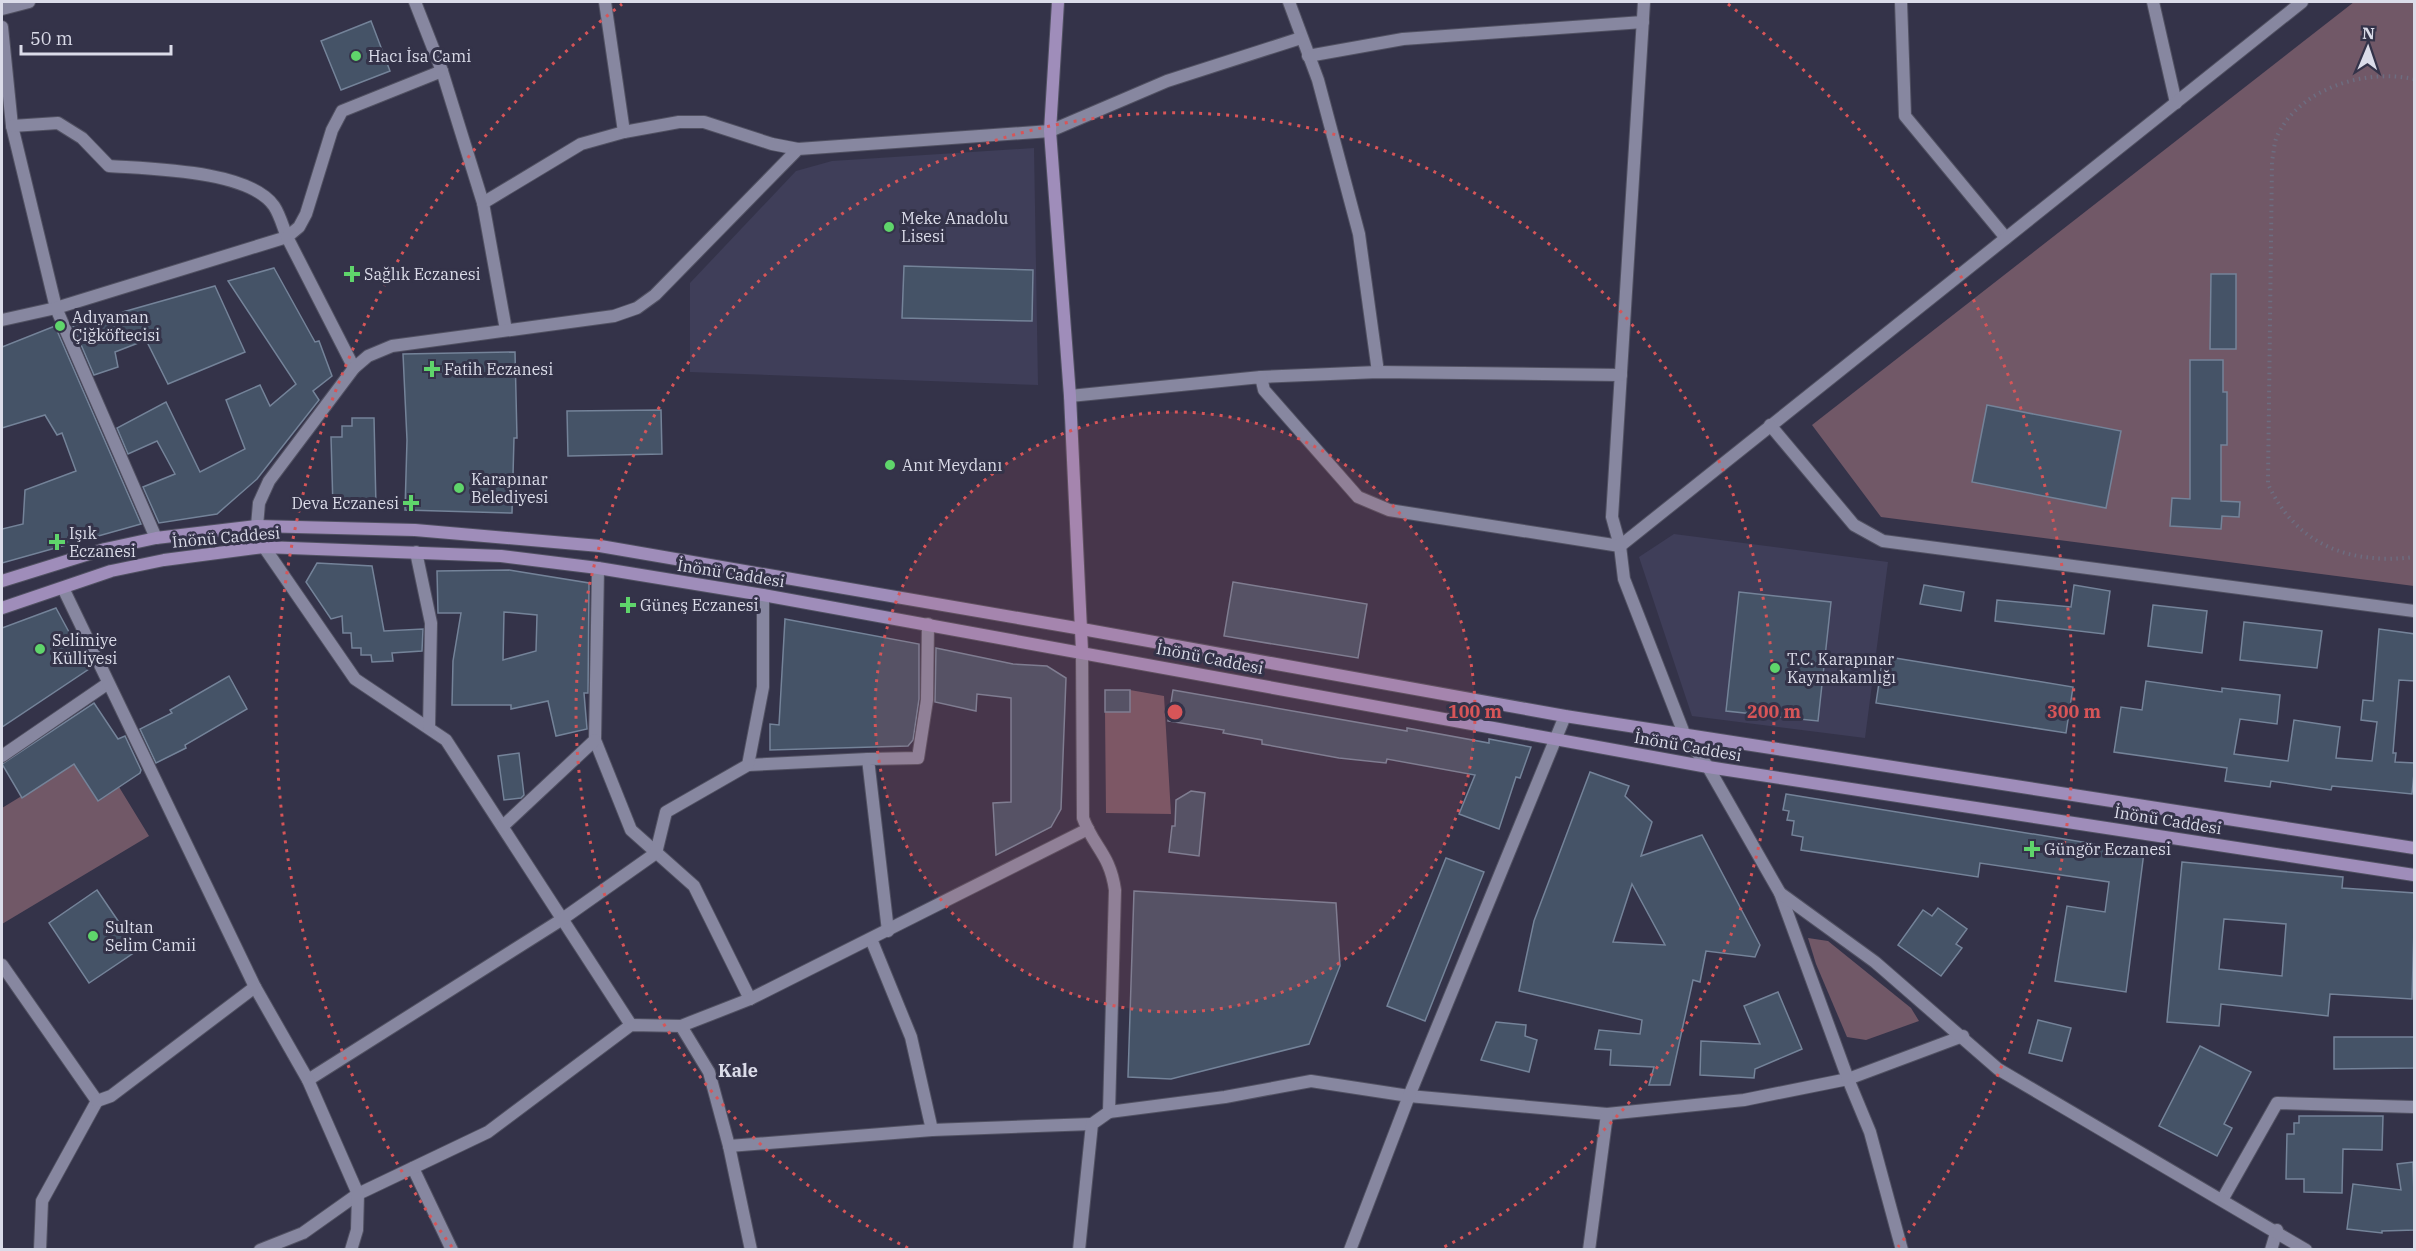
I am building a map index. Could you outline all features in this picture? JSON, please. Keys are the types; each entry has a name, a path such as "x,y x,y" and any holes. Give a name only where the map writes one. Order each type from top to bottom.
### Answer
{"main road":[{"path":"1058,2 1050,130 1070,396 1082,651"},
{"path":"257,526 264,547"},
{"name":"İnönü Caddesi","path":"2,581 105,549 156,538 257,526 415,530 600,546 1082,629 1564,716 2415,848"},
{"name":"İnönü Caddesi","path":"2,608 111,572 164,560 264,547 501,556 598,568 763,595 1082,651 1708,767 2415,875"}],"street":[{"path":"2,9 29,2"},
{"path":"415,2 442,71 483,203 506,330"},
{"path":"605,2 624,132"},
{"path":"1289,2 1318,80 1359,234 1378,372"},
{"path":"1644,2 1612,517 1620,546 1624,579 1685,736 1708,767 1780,893 1848,1079 1870,1132 1902,1250"},
{"path":"1902,2 1905,116 2006,238"},
{"path":"2153,2 2176,103"},
{"path":"1261,377 1264,390 1358,496 1389,510 1620,546 2302,2"},
{"path":"1308,56 1403,39 1643,22"},
{"path":"2,27 12,126 56,308 156,538"},
{"path":"483,203 581,144 624,132 679,122 704,122 726,126 772,144 798,149 1050,130 1167,81 1301,38"},
{"path":"2,320 56,308 287,237 299,227 306,214 332,130 342,111 442,71"},
{"path":"12,126 58,123 82,138 109,166 207,173 252,190 273,205 354,368"},
{"path":"257,526 259,503 268,482 354,368 368,356 392,346 614,316 637,308 655,295 798,149"},
{"path":"1070,396 1261,377 1378,372 1621,375"},
{"path":"1770,425 1854,525 1882,541 2415,611"},
{"path":"264,547 355,679 446,740 631,1025"},
{"path":"416,552 431,622 429,728"},
{"path":"598,568 595,740 631,830 694,886 750,999"},
{"path":"63,588 107,684 255,987 308,1080 358,1194 357,1230 351,1250"},
{"path":"748,765 763,687 763,595"},
{"path":"308,1080 561,920 656,853 666,812 748,765 918,758 927,700 928,624"},
{"path":"1082,651 1083,818 1088,830 1106,855 1115,890 1109,1112"},
{"path":"2,756 107,684"},
{"path":"1350,1250 1409,1096 1557,739 1564,716"},
{"path":"503,826 595,740"},
{"path":"868,759 888,931"},
{"path":"260,1250 303,1233 358,1194 488,1132 631,1025 681,1026 750,999 1088,830"},
{"path":"1780,893 1875,962 1963,1036 1998,1069 2277,1230 2306,1250"},
{"path":"871,939 911,1037 932,1130"},
{"path":"2,965 96,1101"},
{"path":"40,1250 42,1202 96,1101 111,1096 255,987"},
{"path":"681,1026 709,1072 729,1146 751,1250"},
{"path":"729,1146 932,1130 1092,1124 1109,1112 1225,1097 1311,1081 1409,1096 1607,1114 1744,1100 1848,1079 1963,1036"},
{"path":"2222,1200 2277,1103 2415,1107"},
{"path":"1589,1250 1607,1114"},
{"path":"1079,1250 1092,1124"},
{"path":"413,1168 452,1250"},
{"path":"2271,1250 2277,1230"}],"path":[{"path":"2415,79 2373,76 2347,82 2303,102 2287,119 2277,136 2272,160 2268,484 2285,515 2297,527 2321,544 2374,559 2415,557"}],"shaded area":[{"path":"2354,2 2414,2 2414,586 1881,517 1812,425"},
{"name":"Meke Anadolu Lisesi","path":"1034,148 1038,385 690,372 690,283 796,171 832,161"},
{"name":"T.C. Karapınar Kaymakamlığı","path":"1674,534 1888,562 1865,738 1692,716 1639,557"},
{"path":"1130,690 1164,696 1171,814 1106,813 1105,712 1130,712"},
{"path":"74,764 98,800 119,787 149,836 2,924 2,808"},
{"path":"1808,938 1828,941 1911,1008 1919,1021 1866,1040 1847,1037 1816,964"}],"building":[{"name":"Hacı İsa Cami","path":"371,21 390,71 341,90 321,41"},
{"path":"904,266 1033,270 1032,321 902,318"},
{"path":"274,268 315,342 319,341 332,376 313,391 319,400 257,479 217,514 159,523 143,487 175,474 157,441 128,454 117,428 166,402 200,472 245,449 226,400 260,385 270,406 296,384 228,281"},
{"path":"2211,274 2236,274 2236,349 2210,349"},
{"path":"215,286 245,352 168,384 146,340 115,352 118,367 94,375 73,326"},
{"path":"55,326 141,524 2,563 2,529 23,524 25,490 76,471 62,433 57,435 45,415 2,428 2,347"},
{"path":"515,352 517,438 514,438 512,513 405,510 407,440 403,354"},
{"path":"2190,360 2223,360 2223,392 2227,392 2227,445 2221,445 2221,501 2240,502 2239,517 2222,516 2221,529 2170,526 2172,498 2190,499"},
{"path":"1987,405 2121,431 2106,508 1972,482"},
{"path":"661,410 662,454 568,456 567,411"},
{"path":"352,418 374,418 376,507 333,508 331,437 342,437 342,426 352,426"},
{"path":"317,563 372,566 384,631 423,629 422,651 392,653 393,661 372,662 371,655 361,655 361,648 352,648 351,633 343,633 342,616 331,619 306,582"},
{"path":"509,570 589,583 588,693 584,693 587,729 556,736 548,701 511,709 511,705 452,705 453,661 461,613 438,613 437,571","holes":["504,612 537,615 536,651 503,660"]},
{"path":"1233,582 1367,604 1358,658 1224,636"},
{"path":"1924,585 1964,592 1961,611 1920,604"},
{"path":"2074,585 2110,591 2104,634 1995,621 1997,600 2071,607"},
{"name":"T.C. Karapınar Kaymakamlığı","path":"1739,592 1831,602 1818,721 1726,711"},
{"path":"2153,605 2207,611 2202,653 2148,646"},
{"name":"Selimiye Külliyesi","path":"56,608 89,669 2,727 2,628"},
{"path":"785,619 919,644 919,699 913,740 908,746 770,750 770,724 779,725"},
{"path":"2244,622 2322,631 2317,668 2240,660"},
{"path":"2379,629 2415,634 2415,681 2399,680 2393,753 2396,753 2395,762 2415,763 2412,794 2332,786 2331,790 2271,781 2270,787 2225,781 2227,768 2114,752 2121,707 2142,710 2146,681 2222,692 2222,688 2280,695 2277,724 2240,719 2234,754 2288,761 2294,720 2340,727 2336,758 2372,761 2377,722 2361,720 2363,700 2373,701"},
{"path":"936,648 1013,664 1047,666 1066,678 1061,809 1051,827 996,855 993,803 1011,802 1011,698 977,694 976,711 935,702"},
{"path":"1883,656 2073,687 2066,733 1876,703"},
{"path":"229,676 247,709 185,745 186,748 156,763 140,729 172,713 170,710"},
{"path":"1105,690 1130,690 1130,712 1105,712"},
{"path":"1173,690 1407,731 1407,728 1489,743 1489,739 1531,747 1520,778 1516,777 1499,829 1459,814 1475,775 1387,759 1386,763 1339,758 1262,744 1262,740 1223,733 1224,730 1168,721"},
{"path":"94,703 118,739 125,736 141,770 140,773 98,801 74,764 22,798 2,764"},
{"path":"519,753 524,795 521,798 504,800 498,756"},
{"path":"1590,772 1629,786 1625,796 1652,822 1641,856 1702,835 1760,945 1755,957 1706,951 1700,982 1693,980 1670,1085 1649,1085 1654,1067 1610,1065 1611,1050 1595,1049 1599,1030 1640,1034 1642,1020 1519,991 1534,921","holes":["1632,884 1665,945 1613,942"]},
{"path":"1191,791 1205,793 1199,856 1169,852 1172,826 1175,826 1176,800"},
{"path":"1786,794 2144,852 2126,992 2055,981 2067,906 2105,912 2109,882 1980,863 1978,877 1801,850 1803,837 1792,835 1794,821 1787,820 1789,811 1783,810"},
{"path":"1446,858 1484,872 1425,1021 1387,1006"},
{"path":"2182,862 2343,877 2342,888 2415,893 2412,999 2330,994 2328,1016 2221,1004 2219,1026 2167,1022","holes":["2224,919 2286,924 2282,976 2219,969"]},
{"name":"Sultan Selim Camii","path":"97,890 138,950 89,983 49,923"},
{"path":"1134,891 1336,903 1340,966 1309,1044 1171,1079 1128,1077"},
{"path":"1938,908 1967,929 1956,944 1962,948 1941,976 1898,945 1923,910 1932,916"},
{"path":"1778,992 1802,1049 1755,1069 1754,1078 1700,1075 1701,1041 1760,1044 1744,1006"},
{"path":"2038,1020 2071,1028 2062,1061 2029,1053"},
{"path":"1496,1022 1526,1025 1525,1036 1537,1040 1529,1072 1481,1060"},
{"path":"2334,1037 2415,1037 2415,1068 2334,1069"},
{"path":"2200,1046 2251,1072 2224,1124 2232,1128 2217,1156 2159,1126"},
{"path":"2299,1116 2383,1116 2382,1150 2343,1149 2342,1193 2304,1192 2304,1179 2286,1179 2287,1134 2294,1134 2294,1123 2299,1123"},
{"path":"2413,1162 2415,1230 2382,1231 2382,1233 2347,1229 2353,1184 2401,1190 2397,1164"}],"place":[{"name":"Hacı İsa Cami","path":"356,56"},
{"name":"Meke Anadolu Lisesi","path":"889,227"},
{"name":"Sağlık Eczanesi","path":"352,274"},
{"name":"Adıyaman Çiğköftecisi","path":"60,326"},
{"name":"Fatih Eczanesi","path":"432,369"},
{"name":"Anıt Meydanı","path":"890,465"},
{"name":"Karapınar Belediyesi","path":"459,488"},
{"name":"Deva Eczanesi","path":"411,503"},
{"name":"Işık Eczanesi","path":"57,542"},
{"name":"Güneş Eczanesi","path":"628,605"},
{"name":"Selimiye Külliyesi","path":"40,649"},
{"name":"T.C. Karapınar Kaymakamlığı","path":"1775,668"},
{"name":"Güngör Eczanesi","path":"2032,849"},
{"name":"Sultan Selim Camii","path":"93,936"}],"district":[{"name":"Kale","path":"738,1070"}]}
